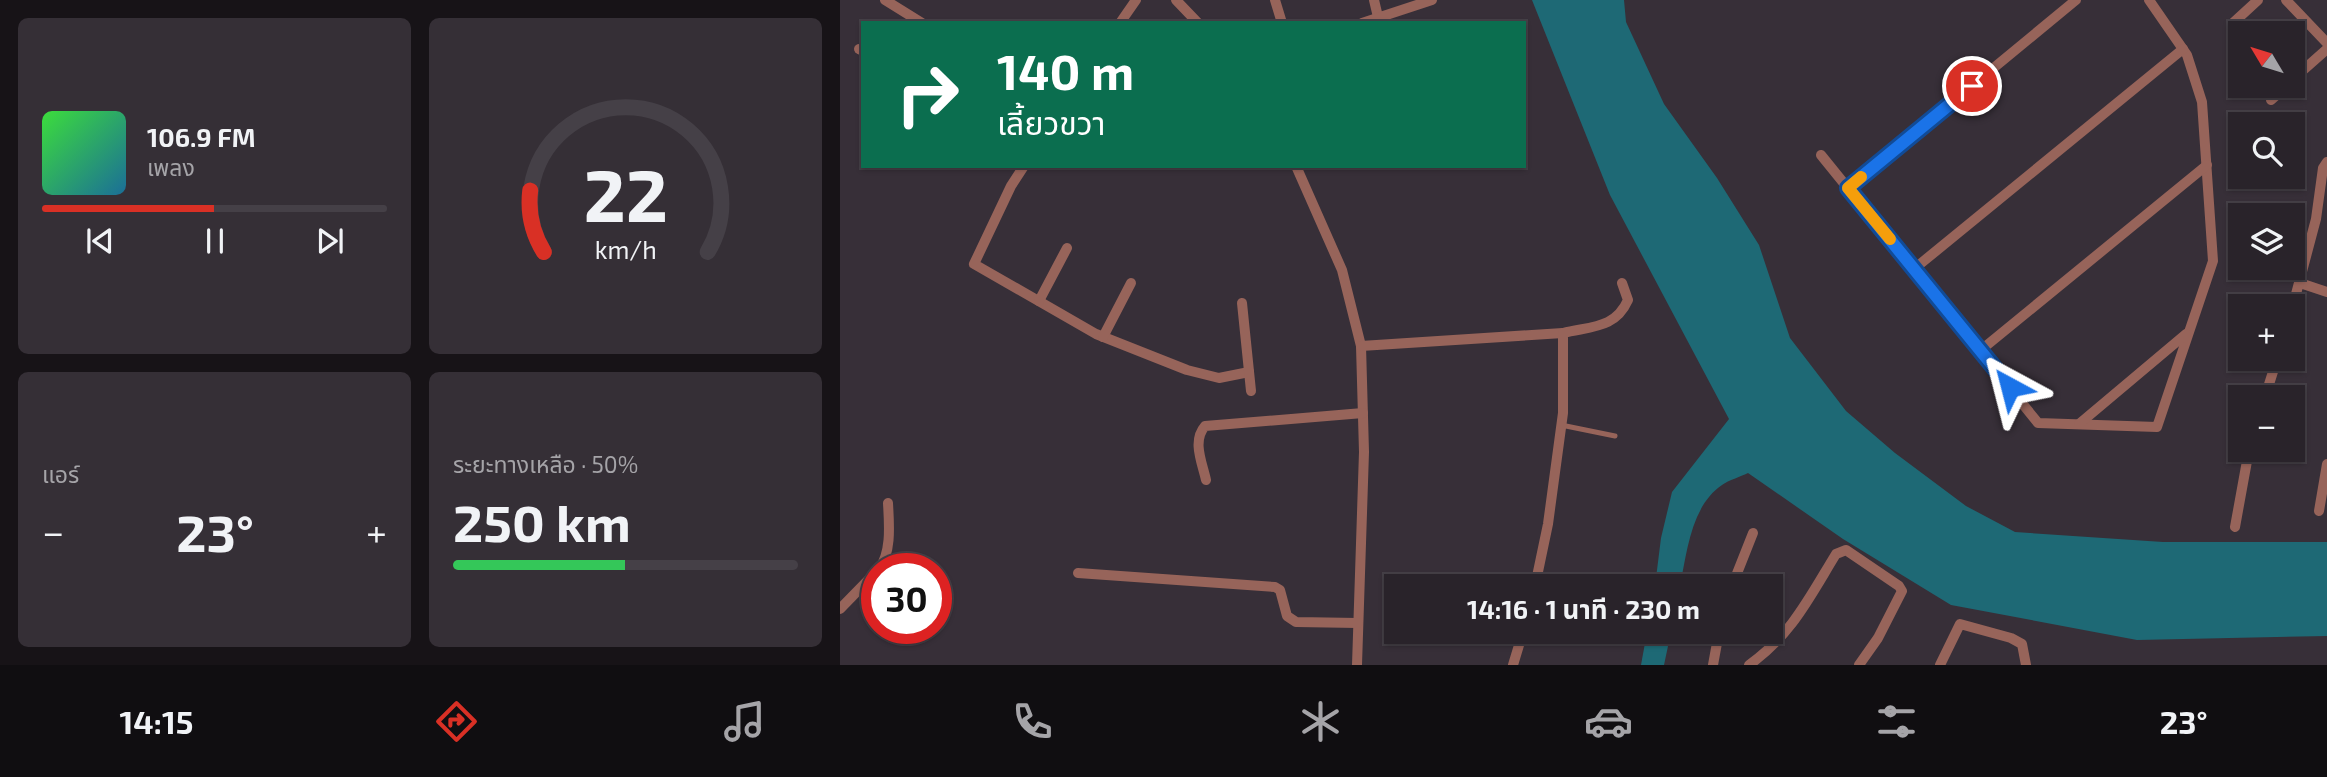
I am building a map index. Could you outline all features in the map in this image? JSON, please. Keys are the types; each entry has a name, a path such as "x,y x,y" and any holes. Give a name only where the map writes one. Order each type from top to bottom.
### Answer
{"street":[{"path":"885,0 919,21"},
{"path":"1121,21 1136,0"},
{"path":"1176,0 1196,21"},
{"path":"1275,0 1281,21"},
{"path":"1374,0 1378,17"},
{"path":"1367,21 1432,0"},
{"path":"1848,188 2076,0"},
{"path":"1821,155 2038,423 2157,427 2213,261 2202,102 2183,49 2149,0"},
{"path":"2235,21 2258,0"},
{"path":"2286,0 2327,43"},
{"path":"1914,269 2183,49"},
{"path":"2305,68 2327,49"},
{"path":"2297,294 2316,219 2323,168 2327,162"},
{"path":"1981,351 2207,165"},
{"path":"1023,168 1011,186 974,264 1103,337 1187,370 1219,378 1249,372"},
{"path":"1297,168 1342,270 1361,346 1363,413 1357,665"},
{"path":"1039,301 1067,248"},
{"path":"1103,337 1131,283"},
{"path":"1361,346 1563,333 1614,321 1628,300 1622,283"},
{"path":"2300,283 2327,292"},
{"path":"1242,303 1251,391"},
{"path":"1538,574 1548,524 1561,425 1563,333"},
{"path":"2078,425 2188,333"},
{"path":"1206,480 1197,441 1205,426 1363,413"},
{"path":"2235,527 2247,462"},
{"path":"2319,511 2327,464"},
{"path":"885,553 889,531 888,503"},
{"path":"1737,574 1753,533"},
{"path":"1749,665 1789,629 1804,610 1836,554 1846,550 1899,586 1902,591 1878,638 1859,665"},
{"path":"1078,573 1275,587 1280,590 1287,616 1296,622 1358,623"},
{"path":"840,609 861,587"},
{"path":"1940,665 1960,624 2011,638 2022,644 2026,665"},
{"path":"1513,665 1519,644"},
{"path":"1713,665 1717,644"}],"lane":[{"path":"1561,425 1615,436"}],"water":[{"path":"1532,0 1624,0 1626,22 1664,104 1717,178 1759,245 1790,338 1846,411 1895,453 1966,506 2015,532 2163,542 2327,542 2327,636 2137,640 1951,605 1843,539 1748,473 1722,485 1703,505 1692,531 1682,574 1656,574 1661,538 1672,492 1729,419 1610,195"},
{"path":"1645,644 1668,644 1664,665 1641,665"}],"slow traffic":[{"path":"1861,177 1848,188 1890,239"}],"route":[{"path":"1972,86 1848,188 2010,387"}]}
